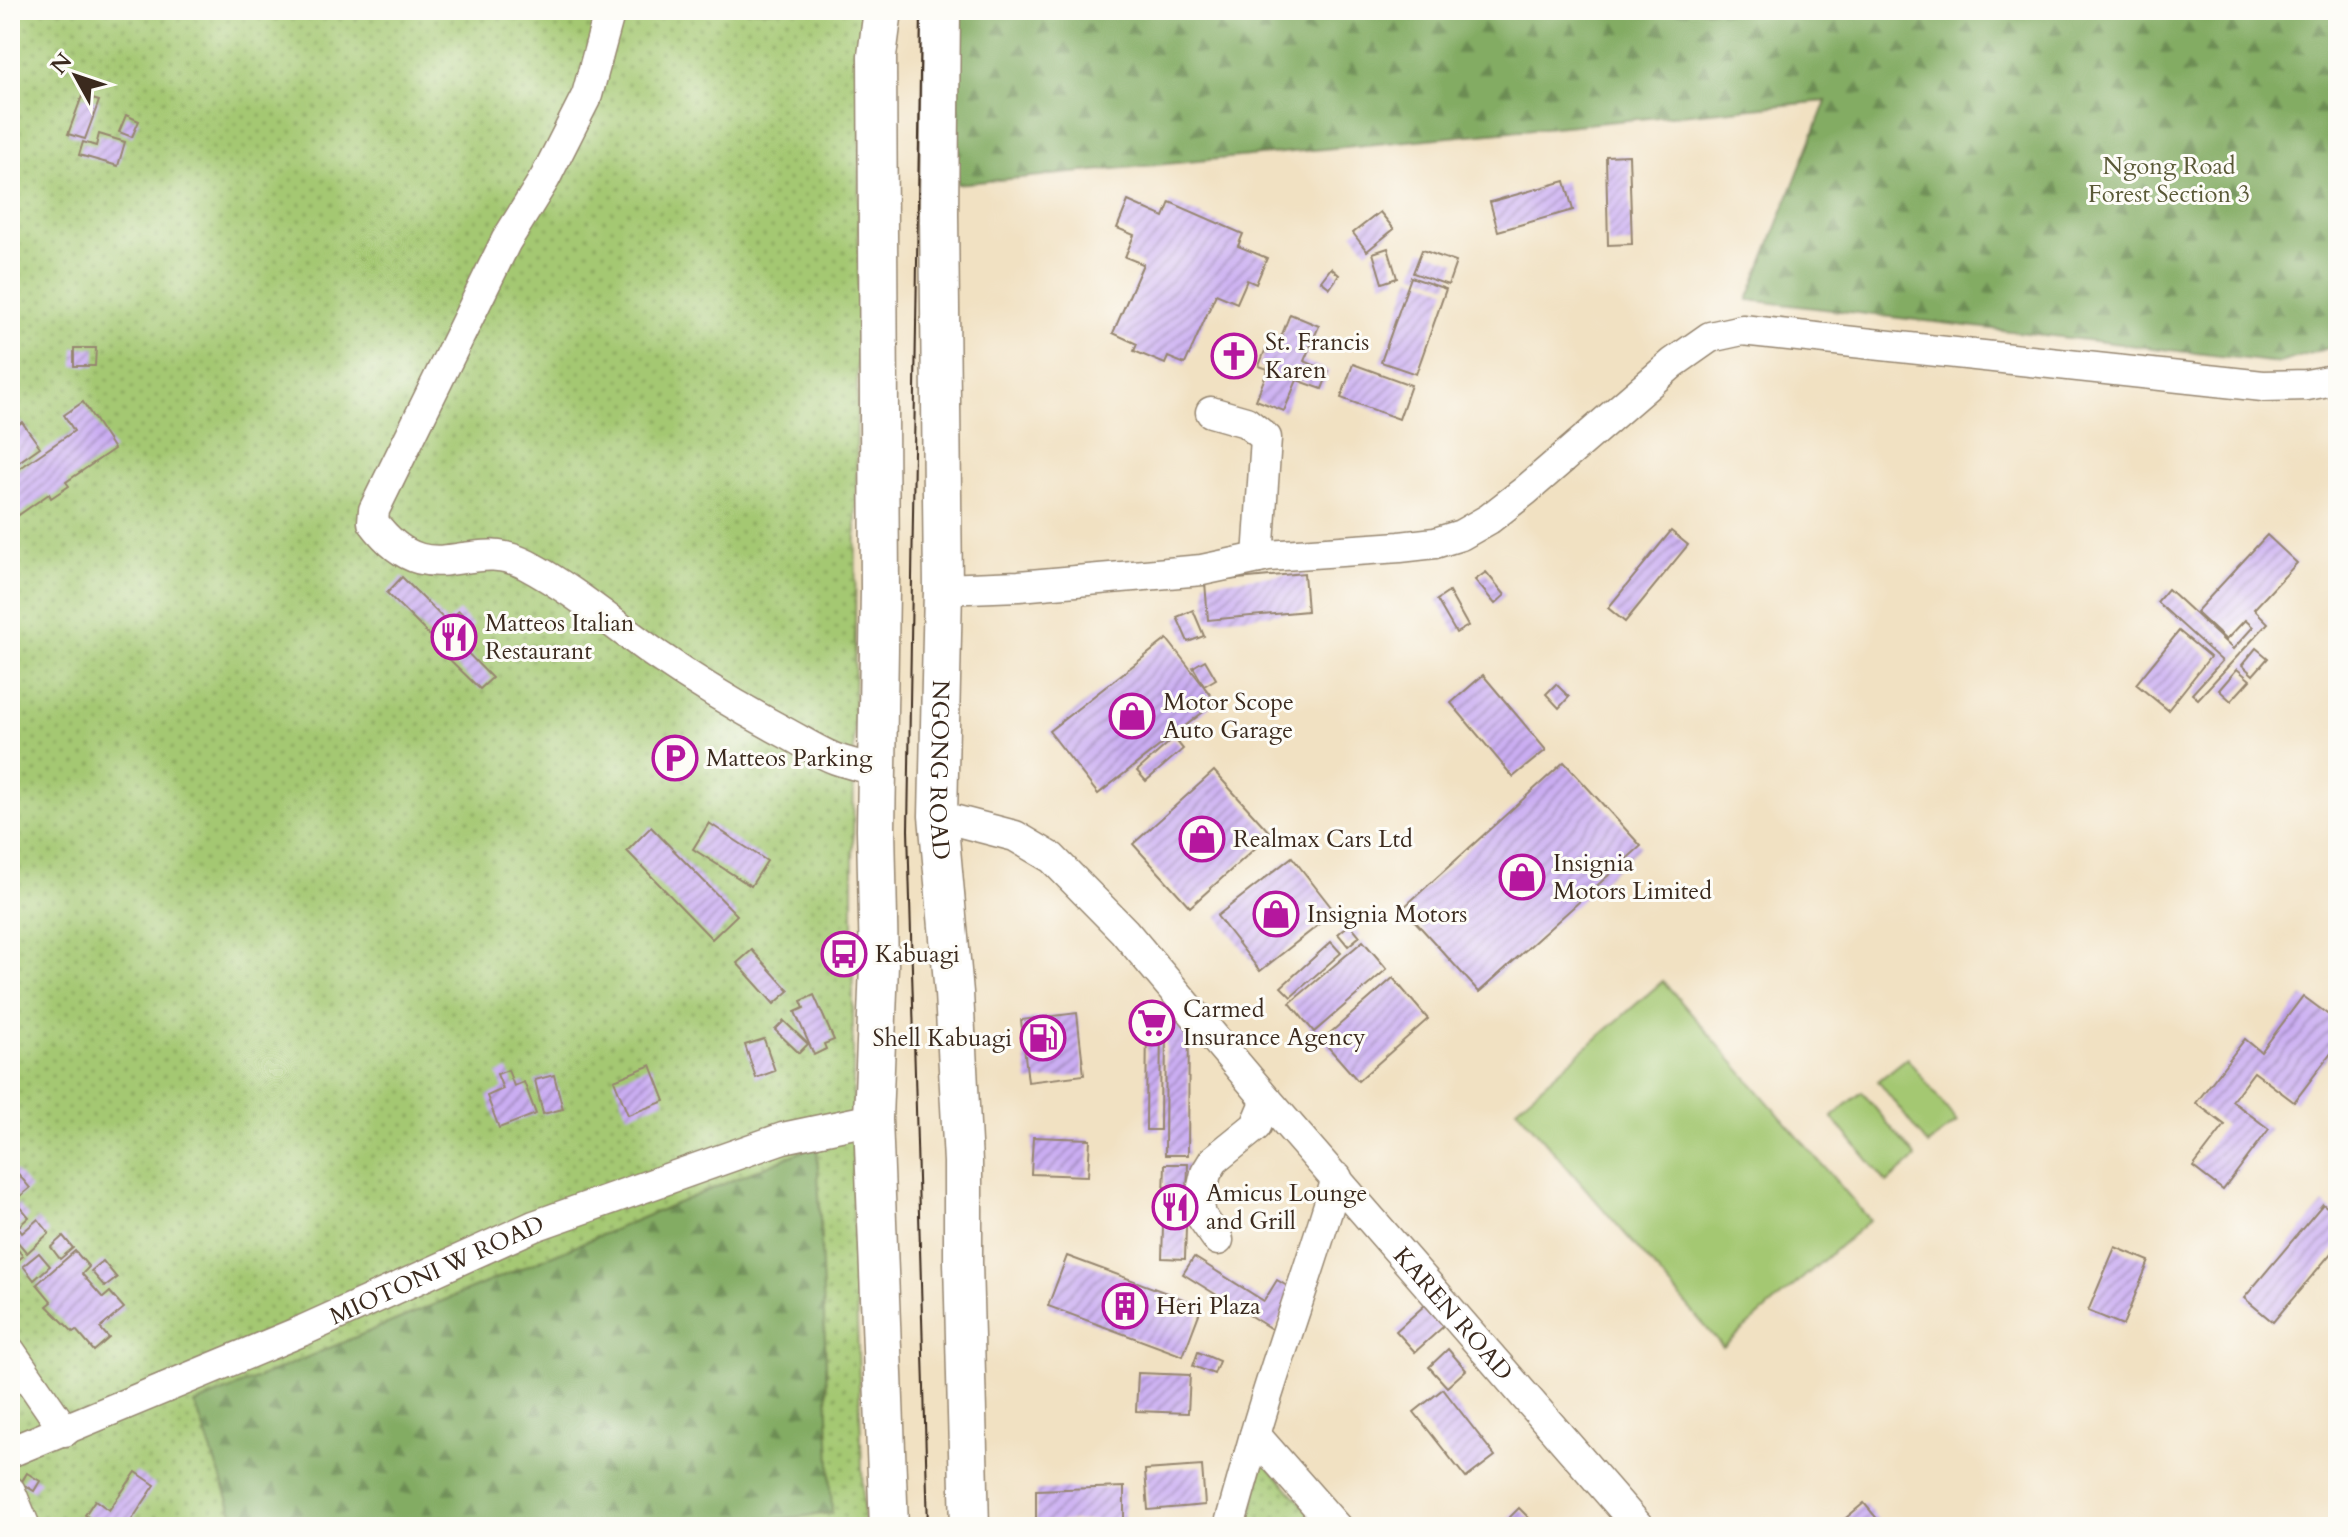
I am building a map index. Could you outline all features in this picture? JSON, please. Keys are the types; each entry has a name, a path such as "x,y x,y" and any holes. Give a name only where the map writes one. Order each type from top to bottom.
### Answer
{"main road":[{"path":"883,10 877,56 879,965 873,1119 889,1527"},
{"name":"NGONG ROAD","path":"941,10 939,213 943,589 938,816 954,993 963,1162 970,1527"},
{"path":"878,224 892,206 906,201 922,202 939,213"}],"street":[{"path":"610,10 587,95 545,178 506,241 459,334 374,510 373,522 400,549 416,559 442,561 510,556 580,599 659,656 743,710 835,758 877,770"},
{"path":"943,589 1019,586 1202,570 1258,558 1435,543 1461,535 1489,519 1525,491 1673,363 1710,337 1742,330 2263,386 2307,385 2338,379"},
{"path":"1211,412 1246,422 1266,438 1258,558"},
{"name":"KAREN ROAD","path":"938,816 1015,836 1052,858 1124,931 1639,1527"},
{"path":"1218,1240 1201,1216 1199,1204 1206,1173 1214,1160 1256,1126 1267,1100"},
{"name":"MIOTONI W ROAD","path":"10,1452 304,1330 534,1226 783,1138 873,1119"},
{"path":"1229,1527 1279,1354 1309,1275 1337,1178"},
{"path":"10,1351 65,1431"},
{"path":"1255,1435 1336,1527"},
{"path":"10,1491 25,1527"}],"green space":[{"path":"10,10 866,10 859,167 853,865 853,1205 864,1527 10,1527"},
{"name":"Ngong Road Forest Section 3","path":"957,10 2338,10 2338,345 2279,363 1748,300 1826,101 957,184"},
{"path":"1663,981 1870,1220 1723,1347 1516,1108"},
{"path":"1907,1058 1957,1122 1928,1145 1878,1081"},
{"path":"1862,1092 1916,1158 1887,1183 1832,1117"},
{"path":"817,1145 832,1513 713,1527 238,1527 195,1404"},
{"path":"1263,1460 1322,1527 1249,1527"}],"building":[{"path":"82,96 99,101 85,139 68,134"},
{"path":"126,115 139,121 132,137 119,132"},
{"path":"99,134 125,142 118,166 79,155 83,142 96,146"},
{"path":"1629,155 1632,244 1608,245 1606,156"},
{"path":"1565,181 1573,210 1498,231 1490,202"},
{"path":"1128,201 1164,217 1170,202 1243,234 1238,246 1267,258 1256,284 1247,280 1237,303 1216,294 1185,364 1168,357 1165,364 1134,351 1137,344 1113,333 1143,264 1125,257 1134,235 1117,228"},
{"path":"1380,212 1394,229 1367,251 1353,233"},
{"path":"1388,248 1397,278 1382,283 1373,253"},
{"path":"1422,250 1456,262 1448,285 1413,273"},
{"path":"1331,268 1339,275 1330,288 1321,281"},
{"path":"1411,277 1446,289 1416,374 1381,362"},
{"path":"1290,314 1319,326 1304,361 1329,371 1322,389 1297,380 1284,411 1256,400 1268,369 1259,366 1266,348 1275,352"},
{"path":"74,348 96,348 95,366 74,366"},
{"path":"1353,364 1411,385 1399,419 1341,398"},
{"path":"83,402 114,449 66,482 69,486 51,498 49,494 10,521 10,475 74,431 64,415"},
{"path":"22,422 40,447 13,466 10,462 10,431"},
{"path":"1671,531 1688,545 1625,622 1608,608"},
{"path":"2267,535 2297,563 2254,609 2268,623 2198,699 2192,694 2222,661 2157,602 2168,589 2233,649 2253,627 2245,620 2226,640 2196,612"},
{"path":"1486,572 1505,595 1495,604 1475,580"},
{"path":"1304,573 1307,611 1208,620 1205,582"},
{"name":"Matteos Italian Restaurant","path":"402,577 447,622 459,611 473,626 457,642 492,678 480,689 444,654 454,645 442,633 435,641 387,593"},
{"path":"1449,592 1468,626 1456,633 1437,600"},
{"path":"1193,610 1204,636 1188,642 1177,617"},
{"path":"2179,631 2210,657 2168,710 2136,684"},
{"name":"Motor Scope Auto Garage","path":"1167,639 1216,702 1098,794 1049,731"},
{"path":"2256,648 2268,658 2253,675 2242,665"},
{"path":"1205,660 1216,679 1204,686 1193,667"},
{"path":"2237,669 2250,680 2231,701 2219,690"},
{"path":"1483,675 1546,750 1513,777 1451,703"},
{"path":"1556,684 1569,697 1559,708 1546,694"},
{"path":"1174,738 1183,749 1146,781 1137,771"},
{"name":"Insignia Motors Limited","path":"1564,762 1641,846 1479,992 1403,908"},
{"name":"Realmax Cars Ltd","path":"1214,771 1271,834 1190,907 1133,844"},
{"path":"709,823 767,861 751,886 693,849"},
{"path":"651,827 737,915 712,939 627,851"},
{"name":"Insignia Motors","path":"1292,857 1335,912 1260,971 1217,916"},
{"path":"1350,924 1360,936 1348,946 1338,934"},
{"path":"1363,941 1387,969 1314,1032 1290,1003"},
{"path":"1331,942 1341,953 1291,997 1281,987"},
{"path":"752,950 789,991 774,1004 737,963"},
{"path":"1393,978 1428,1019 1358,1081 1322,1040"},
{"path":"814,995 834,1040 824,1044 826,1049 814,1055 795,1012 804,1008 801,1001"},
{"path":"2303,996 2338,1022 2338,1044 2294,1102 2254,1072 2232,1101 2269,1129 2223,1190 2193,1167 2225,1125 2196,1103 2245,1039 2261,1052"},
{"path":"1077,1013 1084,1075 1028,1082 1021,1020"},
{"path":"1147,1014 1161,1014 1160,1130 1146,1130"},
{"path":"1166,1017 1189,1017 1188,1155 1165,1155"},
{"path":"784,1021 808,1044 799,1053 775,1030"},
{"path":"764,1039 775,1071 756,1078 745,1045"},
{"path":"651,1065 665,1101 628,1115 614,1080"},
{"path":"508,1070 514,1086 524,1082 536,1114 499,1128 487,1096 503,1089 497,1074"},
{"path":"554,1075 563,1109 543,1114 535,1080"},
{"path":"1033,1137 1090,1139 1088,1176 1031,1174"},
{"path":"1165,1164 1188,1164 1185,1259 1162,1258"},
{"path":"15,1170 30,1188 18,1198 10,1189 10,1175"},
{"path":"10,1204 14,1208 18,1204 29,1217 18,1227 22,1233 38,1219 49,1233 27,1253 10,1233"},
{"path":"2323,1204 2338,1216 2338,1245 2273,1322 2244,1298"},
{"path":"63,1236 73,1248 60,1259 51,1247"},
{"path":"10,1240 23,1256 10,1267"},
{"path":"2115,1247 2149,1261 2123,1325 2088,1311"},
{"path":"75,1251 89,1267 82,1274 103,1298 110,1292 124,1308 100,1328 109,1338 94,1351 76,1330 73,1332 47,1306 52,1302 37,1284"},
{"path":"39,1253 50,1266 34,1280 23,1266"},
{"name":"Heri Plaza","path":"1067,1256 1202,1306 1183,1356 1048,1306"},
{"path":"1194,1257 1264,1301 1277,1280 1297,1292 1273,1330 1183,1274"},
{"path":"103,1261 117,1278 105,1287 91,1271"},
{"path":"1425,1305 1444,1326 1415,1352 1396,1331"},
{"path":"1448,1349 1466,1370 1447,1387 1429,1367"},
{"path":"1198,1352 1219,1361 1214,1374 1193,1366"},
{"path":"1138,1373 1190,1375 1188,1413 1136,1411"},
{"path":"1443,1389 1495,1456 1466,1478 1414,1412"},
{"path":"1202,1466 1205,1505 1148,1510 1145,1470"},
{"path":"136,1472 155,1485 127,1527 103,1527 85,1515 95,1500 109,1510"},
{"path":"27,1473 40,1481 34,1491 21,1483"},
{"path":"1124,1487 1124,1520 1036,1522 1036,1490"},
{"path":"1864,1503 1884,1527 1835,1527"},
{"path":"1519,1508 1538,1527 1500,1527"}],"tram line":[{"path":"921,10 908,830 928,1527"}],"place":[{"name":"St. Francis Karen","path":"1234,356"},
{"name":"Matteos Italian Restaurant","path":"454,637"},
{"name":"Motor Scope Auto Garage","path":"1132,716"},
{"name":"Matteos Parking","path":"675,758"},
{"name":"Realmax Cars Ltd","path":"1202,839"},
{"name":"Insignia Motors Limited","path":"1522,877"},
{"name":"Insignia Motors","path":"1276,914"},
{"name":"Kabuagi","path":"844,954"},
{"name":"Carmed Insurance Agency","path":"1152,1023"},
{"name":"Shell Kabuagi","path":"1043,1038"},
{"name":"Amicus Lounge and Grill","path":"1175,1207"},
{"name":"Heri Plaza","path":"1125,1306"}]}
